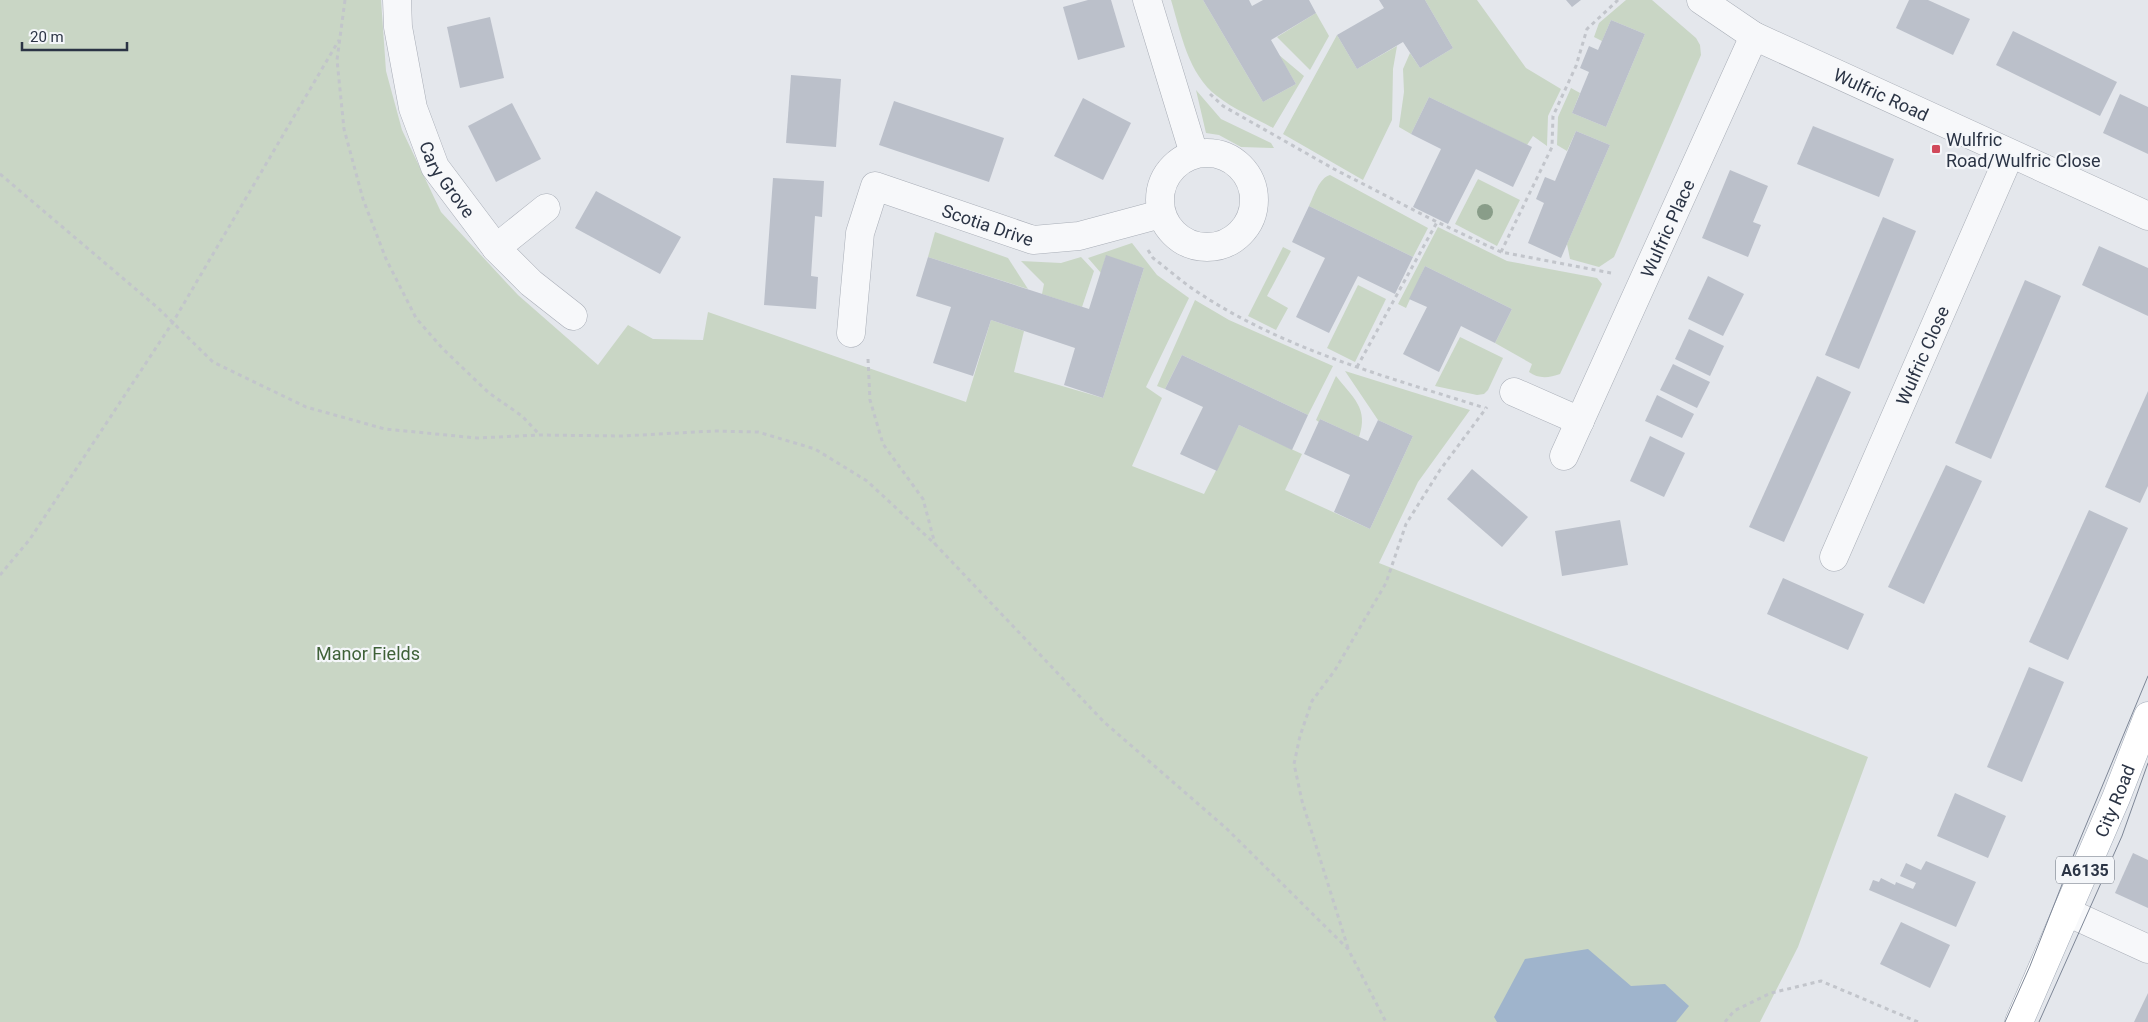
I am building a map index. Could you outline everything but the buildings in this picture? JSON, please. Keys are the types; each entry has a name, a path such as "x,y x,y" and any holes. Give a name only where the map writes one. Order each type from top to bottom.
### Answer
{"main road":[{"name":"City Road","path":"2019,1022 2116,798 2148,716"}],"street":[{"name":"Cary Grove","path":"398,0 398,27 413,108 435,167 496,248 531,283 573,316"},
{"path":"1147,0 1194,154"},
{"name":"Wulfric Road","path":"1701,0 1754,36 2148,216"},
{"name":"Wulfric Place","path":"1564,456 1754,36"},
{"path":"1194,154 1222,155 1245,171 1254,196 1249,224 1229,243 1202,248 1176,237 1161,214 1159,195 1165,177 1177,163 1194,154"},
{"name":"Wulfric Close","path":"1834,557 2010,154"},
{"name":"Scotia Drive","path":"851,333 860,233 875,186 1033,240 1079,236 1130,224 1161,214"},
{"path":"496,248 546,208"},
{"path":"1514,392 1580,421"},
{"path":"2067,912 2148,948"}],"path":[{"path":"345,0 337,60 344,129 363,198 386,259 416,318 443,349 489,392 522,416 539,435"},
{"path":"1501,252 1552,147 1553,116 1576,66 1588,29 1618,0"},
{"path":"0,575 30,539 173,322 339,40"},
{"path":"1173,84 1200,84 1223,106 1286,143 1437,222 1501,252 1579,268 1644,278"},
{"path":"0,174 173,322 213,362 306,407 385,429 477,438 539,435 623,436 714,431 758,432 815,449 867,481 935,544 1104,722 1228,829 1348,949"},
{"path":"1357,367 1437,222"},
{"path":"1130,224 1154,258 1198,293 1247,321 1283,338 1357,367 1486,408"},
{"path":"851,333 867,351 870,400 883,444 923,499 935,544"},
{"path":"1386,1022 1348,949 1302,801 1294,764 1300,736 1312,701 1335,670 1386,583 1406,524 1440,470 1486,408 1514,392"},
{"path":"1725,1022 1734,1011 1770,993 1821,981 1918,1022"}],"green space":[{"name":"Manor Fields","path":"0,0 381,0 386,71 402,130 441,212 518,295 598,365 628,325 653,339 703,340 708,312 966,402 991,320 1024,331 1014,372 1103,398 1144,268 1106,256 1101,273 1088,258 1132,243 1157,275 1189,298 1146,387 1162,398 1132,466 1204,494 1239,425 1302,454 1285,490 1370,529 1413,436 1378,420 1345,371 1470,410 1418,482 1379,563 1868,757 1798,947 1760,1022 0,1022"},
{"path":"1171,0 1203,0 1263,102 1296,84 1279,55 1304,76 1273,128 1230,105 1207,87 1192,65 1182,39"},
{"path":"1425,0 1477,0 1526,68 1561,89 1548,116 1547,146 1533,136 1527,145 1429,97 1411,134 1399,127 1404,92 1403,69 1410,53 1420,68 1453,48"},
{"path":"1626,0 1652,0 1696,38 1700,45 1701,55 1614,257 1599,267 1570,259 1567,244 1610,145 1576,131 1567,151 1557,145 1558,117 1571,88 1580,93 1572,113 1606,127 1645,34 1611,20 1602,41 1594,37 1599,23"},
{"path":"1316,13 1329,36 1310,70 1277,37"},
{"path":"1337,35 1357,69 1397,46 1393,69 1392,120 1363,180 1283,134"},
{"path":"1196,90 1221,119 1271,143 1274,148 1241,147 1219,135 1206,133"},
{"path":"1330,175 1428,228 1413,257 1309,206 1320,183"},
{"path":"1478,179 1520,200 1497,246 1455,224"},
{"path":"1438,227 1507,261 1597,278 1602,284 1560,374 1544,377 1536,376 1529,372 1532,364 1495,343 1512,309 1425,266 1406,308 1398,304"},
{"path":"935,232 1008,258 1028,289 928,257"},
{"path":"1283,247 1291,251 1267,296 1288,308 1276,330 1248,316"},
{"path":"1081,257 1094,271 1082,307 1042,294 1044,284 1021,261 1061,263"},
{"path":"1358,285 1386,299 1355,362 1327,348"},
{"path":"1195,300 1229,320 1333,366 1308,415 1182,355 1165,389 1157,386"},
{"path":"1460,337 1503,358 1488,390 1484,394 1477,395 1435,386"},
{"path":"1336,376 1358,404 1361,411 1362,427 1359,437 1320,419 1319,422 1316,420"}],"water":[{"path":"1588,949 1631,986 1665,984 1689,1006 1676,1022 1497,1022 1494,1017 1525,959"}],"tram line":[{"path":"2005,1022 2030,966 2148,676"},
{"path":"2039,1022 2122,836 2148,763"}],"place":[{"name":"Wulfric Road/Wulfric Close","path":"1936,149"}]}
